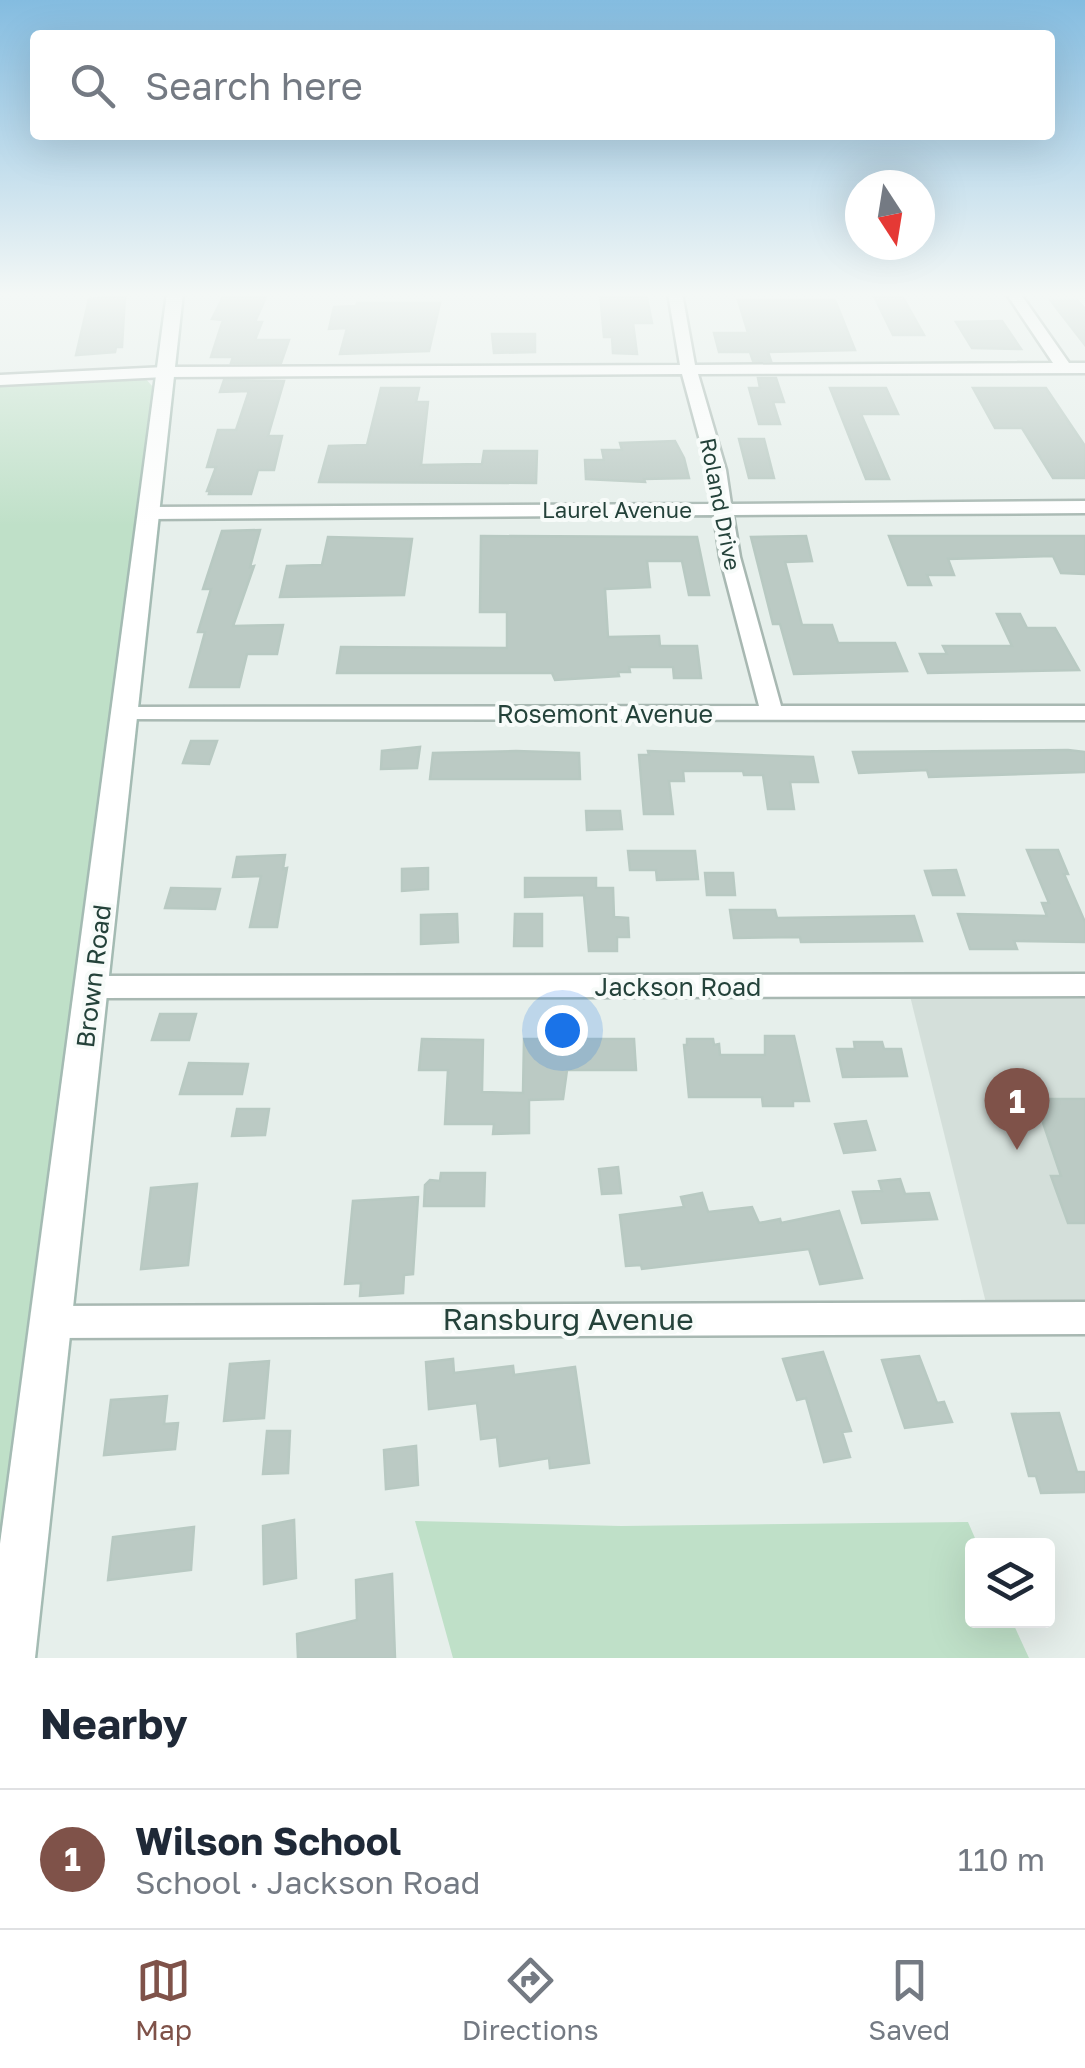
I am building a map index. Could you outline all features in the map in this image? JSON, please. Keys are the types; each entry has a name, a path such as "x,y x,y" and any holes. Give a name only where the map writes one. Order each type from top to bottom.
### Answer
{"main road":[{"name":"Brown Road","path":"10,1658 165,372"}],"street":[{"path":"0,380 165,372 591,370"},
{"name":"Roland Drive","path":"689,370 724,508 730,557 772,713"},
{"name":"Laurel Avenue","path":"148,513 1085,508"},
{"name":"Rosemont Avenue","path":"124,714 1085,713"},
{"name":"Jackson Road","path":"91,986 1085,985"},
{"name":"Ransburg Avenue","path":"51,1322 1085,1318"}],"shaded area":[{"path":"910,996 1085,998 1085,1304 986,1303"}],"green space":[{"path":"144,377 153,387 149,427 0,1543 0,384"},
{"path":"415,1521 621,1526 968,1522 975,1538 965,1538 965,1628 1015,1628 1029,1658 453,1658"}],"building":[{"path":"758,378 776,378 784,402 773,402 780,424 759,424 749,388 760,388"},
{"path":"224,380 284,381 268,436 282,436 274,470 258,470 251,494 207,491 216,467 207,467 218,430 236,430 249,391 220,392"},
{"path":"381,388 419,388 416,402 428,402 421,465 482,464 484,451 537,451 536,483 319,482 329,446 367,445"},
{"path":"830,388 886,388 898,414 861,414 889,479 866,479"},
{"path":"973,388 1046,388 1085,446 1085,478 1053,478 1022,428 995,428"},
{"path":"739,439 764,439 774,478 749,478"},
{"path":"675,441 689,478 644,479 645,482 586,479 585,460 604,460 602,450 622,450 620,443"},
{"path":"260,530 250,567 254,566 233,626 283,625 277,654 247,654 239,687 190,687 205,632 198,632 211,589 203,589 222,531"},
{"path":"481,536 697,537 709,595 689,595 682,561 647,561 650,587 605,589 608,637 659,636 660,646 697,646 701,678 674,678 673,667 629,667 630,672 618,672 619,676 555,680 552,673 337,673 341,647 507,648 507,612 480,612"},
{"path":"806,536 812,561 785,562 802,625 832,625 838,643 895,643 907,671 794,674 780,624 773,624 751,537"},
{"path":"889,536 1085,536 1085,574 1061,573 1053,556 948,559 954,575 927,575 931,585 908,585"},
{"path":"328,537 412,539 404,595 280,597 287,566 322,565"},
{"path":"997,614 1020,614 1027,628 1055,628 1079,670 928,673 920,654 947,654 943,646 1012,646"},
{"path":"191,741 217,741 209,764 183,763"},
{"path":"420,747 417,768 381,769 382,751"},
{"path":"648,751 813,757 818,782 790,782 794,809 768,809 763,775 683,771 684,781 669,781 673,814 644,814 639,755 649,755"},
{"path":"853,752 1085,752 1085,772 929,777 927,770 859,773"},
{"path":"433,753 579,753 580,779 430,779"},
{"path":"586,811 620,811 622,829 587,830"},
{"path":"1027,850 1058,850 1085,922 1085,942 1014,941 1017,949 970,949 958,914 1047,916 1042,903 1049,903"},
{"path":"628,851 695,851 698,879 657,880 656,870 630,870"},
{"path":"285,855 283,869 287,868 277,927 250,927 261,876 233,877 237,857"},
{"path":"428,868 428,889 402,891 402,869"},
{"path":"956,870 964,895 933,895 925,871"},
{"path":"705,873 733,873 735,895 707,895"},
{"path":"525,878 596,878 596,888 613,888 614,917 628,918 629,937 617,937 617,951 589,951 584,895 525,897"},
{"path":"171,888 220,889 215,909 165,908"},
{"path":"730,910 775,910 777,918 914,916 922,941 734,938"},
{"path":"457,914 458,942 421,944 421,915"},
{"path":"515,914 542,914 542,946 514,946"},
{"path":"160,1014 196,1014 189,1040 152,1040"},
{"path":"765,1036 794,1036 809,1101 793,1101 793,1106 763,1106 762,1097 689,1097 684,1045 687,1039 713,1039 714,1045 719,1044 720,1055 765,1055"},
{"path":"422,1039 483,1040 482,1092 523,1093 524,1039 634,1039 636,1070 567,1070 563,1099 529,1100 529,1133 493,1134 494,1124 445,1124 448,1070 419,1070"},
{"path":"854,1042 882,1042 884,1049 901,1049 907,1076 843,1077 837,1049 855,1049"},
{"path":"189,1063 248,1064 242,1094 180,1094"},
{"path":"1035,1099 1085,1099 1085,1223 1068,1223 1051,1176 1061,1176"},
{"path":"237,1109 269,1109 265,1135 232,1136"},
{"path":"866,1121 875,1150 844,1153 835,1124"},
{"path":"618,1167 621,1193 602,1194 599,1169"},
{"path":"441,1173 485,1173 484,1206 424,1206 425,1185 430,1180 440,1181"},
{"path":"900,1179 905,1194 929,1193 937,1219 862,1223 853,1192 882,1191 879,1181"},
{"path":"197,1184 188,1265 141,1269 151,1188"},
{"path":"702,1193 708,1212 752,1207 759,1223 780,1219 781,1223 839,1211 862,1278 820,1284 809,1249 642,1269 641,1265 626,1266 620,1215 684,1207 681,1197"},
{"path":"418,1197 413,1274 404,1275 403,1293 360,1296 361,1283 345,1284 353,1201"},
{"path":"823,1352 851,1431 842,1432 850,1457 824,1462 806,1398 797,1400 783,1359"},
{"path":"919,1356 937,1403 944,1402 952,1422 905,1428 882,1360"},
{"path":"453,1359 454,1373 513,1366 514,1375 575,1367 589,1463 550,1468 549,1458 500,1466 497,1437 481,1439 477,1403 429,1409 426,1362"},
{"path":"269,1361 264,1418 224,1421 230,1364"},
{"path":"167,1396 164,1424 178,1423 175,1449 104,1455 111,1400"},
{"path":"1059,1413 1077,1472 1085,1472 1085,1492 1041,1493 1036,1476 1029,1476 1012,1414"},
{"path":"267,1431 290,1431 288,1473 263,1474"},
{"path":"416,1446 418,1485 386,1489 384,1450"},
{"path":"294,1520 296,1578 264,1584 263,1526"},
{"path":"194,1527 191,1570 108,1580 113,1537"},
{"path":"392,1574 395,1658 298,1658 297,1634 357,1620 356,1580"}],"place":[{"name":"Wilson School","path":"1017,1150"}]}
